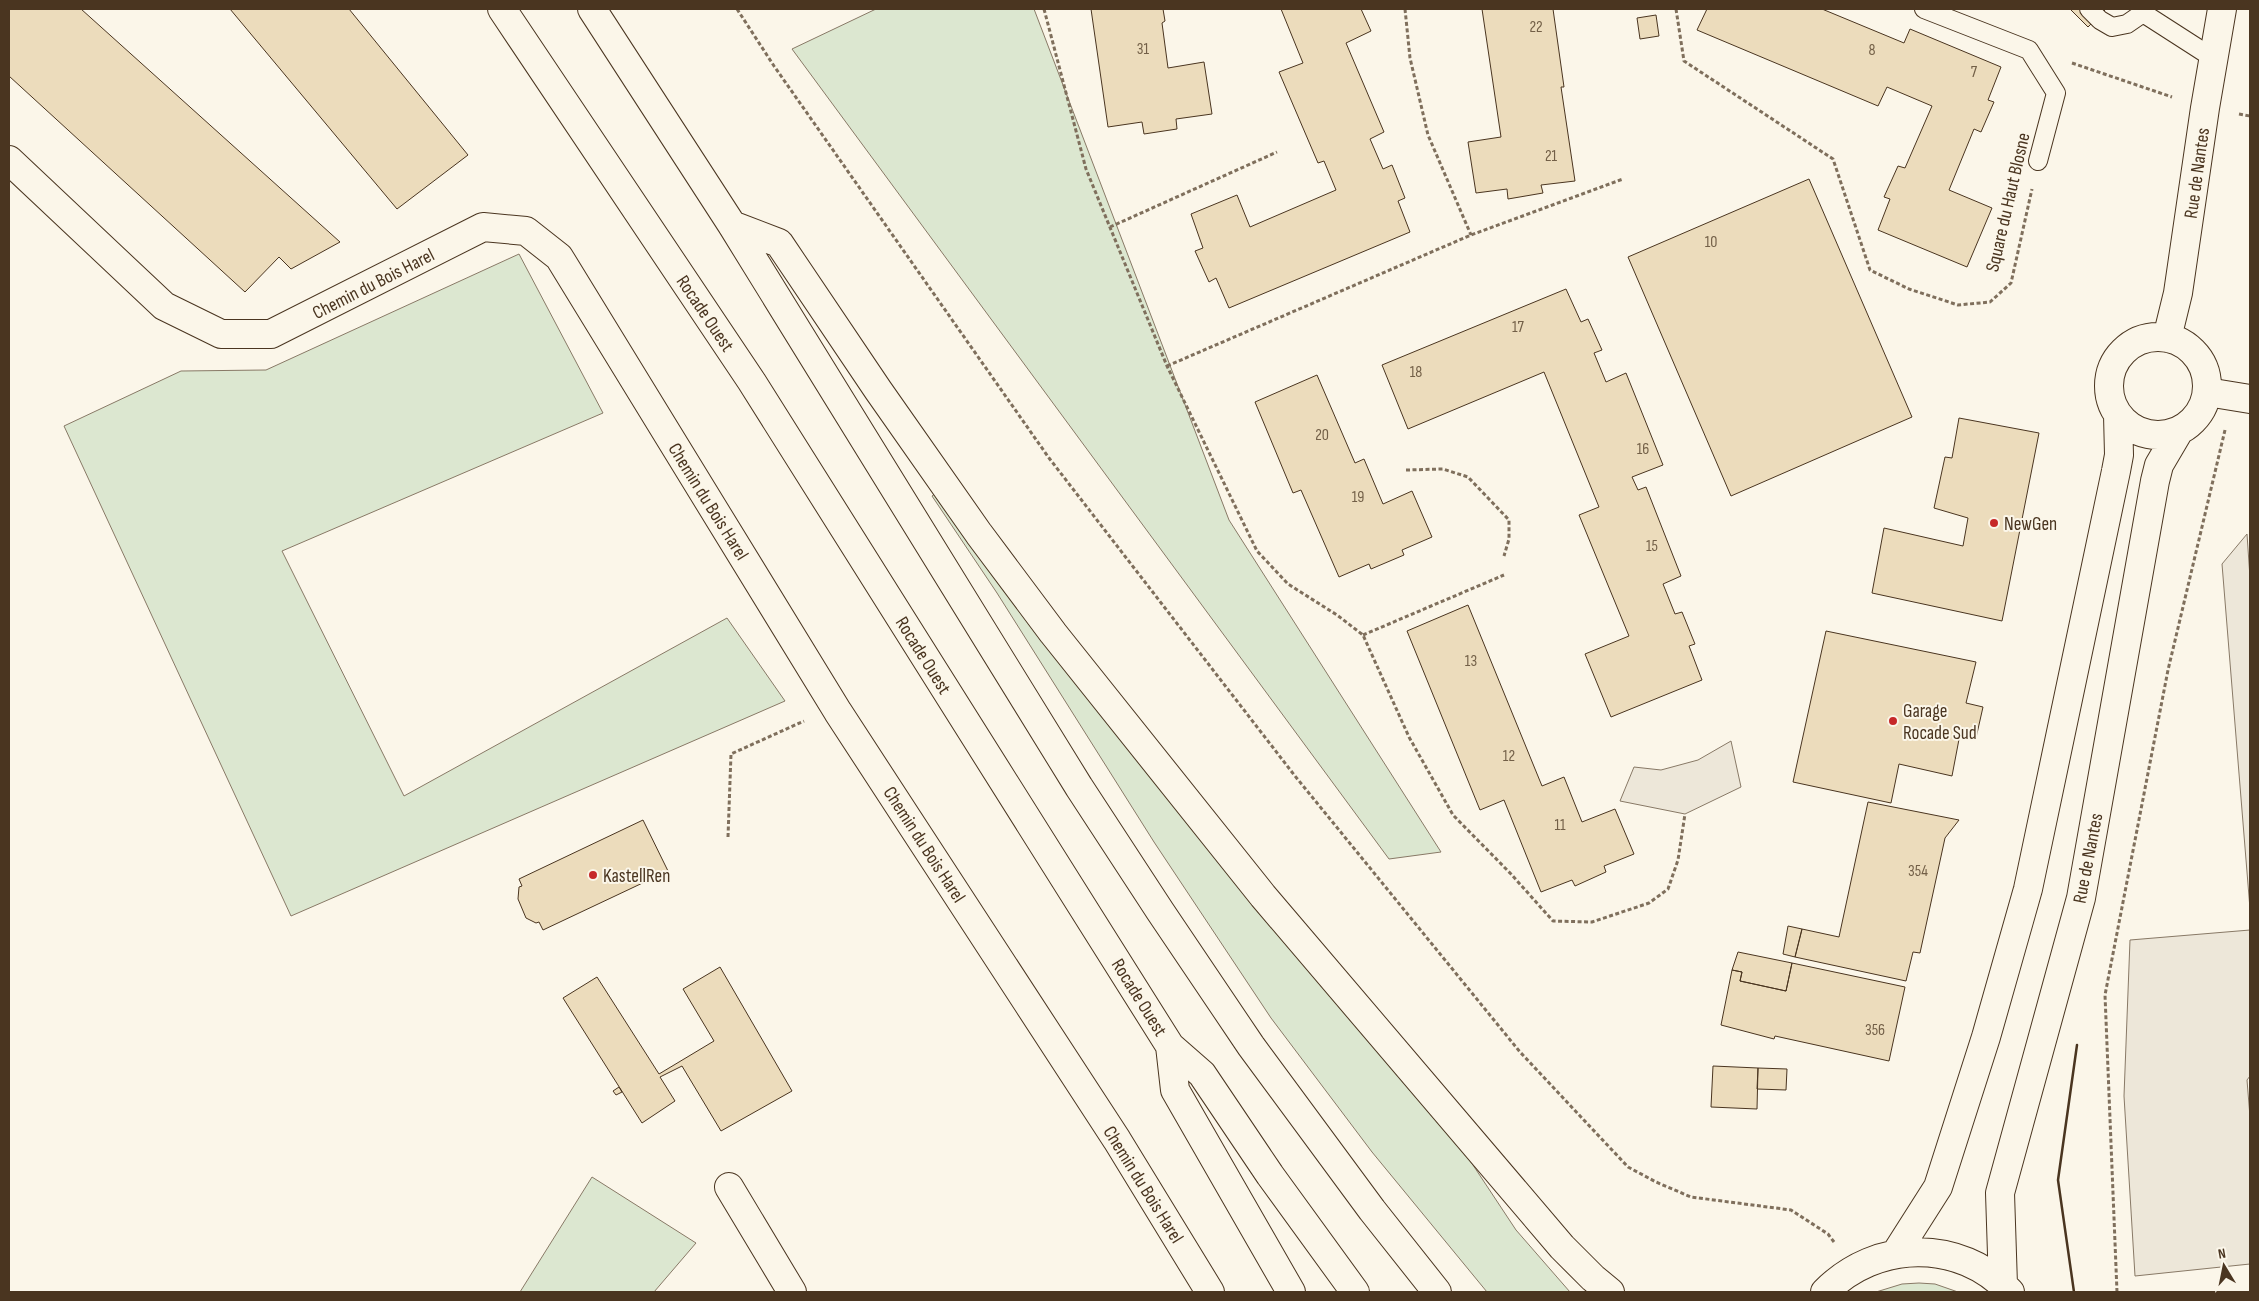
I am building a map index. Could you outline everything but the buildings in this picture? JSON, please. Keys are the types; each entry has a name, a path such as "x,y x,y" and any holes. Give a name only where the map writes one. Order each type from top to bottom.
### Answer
{"main road":[{"name":"Rocade Ouest","path":"502,9 752,382 1170,1046 1202,1074 1270,1175 1354,1292"},
{"path":"592,9 732,225 1079,787 1160,911 1251,1046 1372,1210 1437,1292"},
{"name":"Rue de Nantes","path":"2167,338 2178,293 2205,108 2222,9"},
{"name":"Chemin du Bois Harel","path":"9,160 164,306 221,334 271,334 483,227 526,231 559,257 838,712 1117,1140 1210,1292"},
{"path":"732,225 779,244 979,534 1078,664 1263,896 1562,1248 1610,1292"},
{"path":"2150,338 2167,338 2180,343 2192,351 2201,363 2206,377 2230,395 2202,408 2192,421 2179,431 2162,435 2146,434 2130,427 2118,415 2111,400 2109,384 2112,368 2121,353 2134,343 2150,338"},
{"path":"1896,1253 1938,1187 1986,1037 2028,889 2116,471 2119,455 2118,415"},
{"name":"Rue de Nantes","path":"2007,1289 2000,1193 2081,898 2159,465 2179,431"},
{"path":"1170,1046 1175,1090 1291,1292"},
{"path":"729,1187 792,1292"},
{"path":"1825,1292 1852,1270 1873,1260 1896,1253 1919,1251 1942,1254 1964,1261 1985,1271 2007,1289"}],"lane":[{"path":"1924,9 2029,50"},
{"path":"2089,9 2112,27 2127,24 2143,10 2213,58"},
{"name":"Square du Haut Blosne","path":"2029,50 2056,93 2038,161"}],"path":[{"path":"737,9 780,74 1049,458 1295,776 1520,1052 1628,1167 1656,1182 1691,1197 1791,1210 1828,1234 1852,1270"},
{"path":"1044,9 1086,169 1167,366 1257,551 1288,584 1337,615 1363,635 1409,737 1453,815 1511,874 1553,921 1592,922 1649,903 1668,889 1678,860 1685,814"},
{"path":"1405,9 1410,58 1428,135 1471,235"},
{"name":"Square du Haut Blosne","path":"1676,9 1684,61 1832,158 1870,270 1909,289 1958,305 1990,302 2000,295 2011,283 2038,161"},
{"path":"2029,50 2205,108 2250,116"},
{"path":"1110,227 1277,152"},
{"path":"1167,366 1471,235 1623,179"},
{"path":"2117,1292 2105,995 2168,670 2230,395"},
{"path":"1406,470 1443,469 1468,477 1509,520 1509,539 1504,556"},
{"path":"1363,635 1504,575"},
{"path":"728,837 731,754 800,722 838,712"}],"green space":[{"path":"876,9 1034,9 1229,520 1441,852 1389,859 792,49"},
{"path":"519,254 603,413 282,551 404,796 727,618 785,701 291,916 64,426 181,371 266,370"},
{"path":"936,493 1402,1078 1469,1159 1516,1230 1570,1292 1487,1292 1372,1152 1271,1018 1154,842 997,593 932,496"},
{"path":"592,1177 696,1243 654,1292 520,1292"},
{"path":"1902,1284 1935,1284 1958,1292 1876,1292"}],"shaded area":[{"path":"2247,534 2250,578 2250,909 2222,564"},
{"path":"1731,741 1741,787 1685,814 1620,801 1634,767 1661,770 1698,760"},
{"path":"2250,930 2250,1076 2247,1080 2250,1117 2250,1264 2135,1276 2124,1096 2130,940"}],"wall":[{"path":"2074,1292 2058,1180 2077,1045"}],"place":[{"name":"NewGen","path":"1994,523"},
{"name":"Garage Rocade Sud","path":"1893,721"},
{"name":"KastellRen","path":"593,875"}]}
